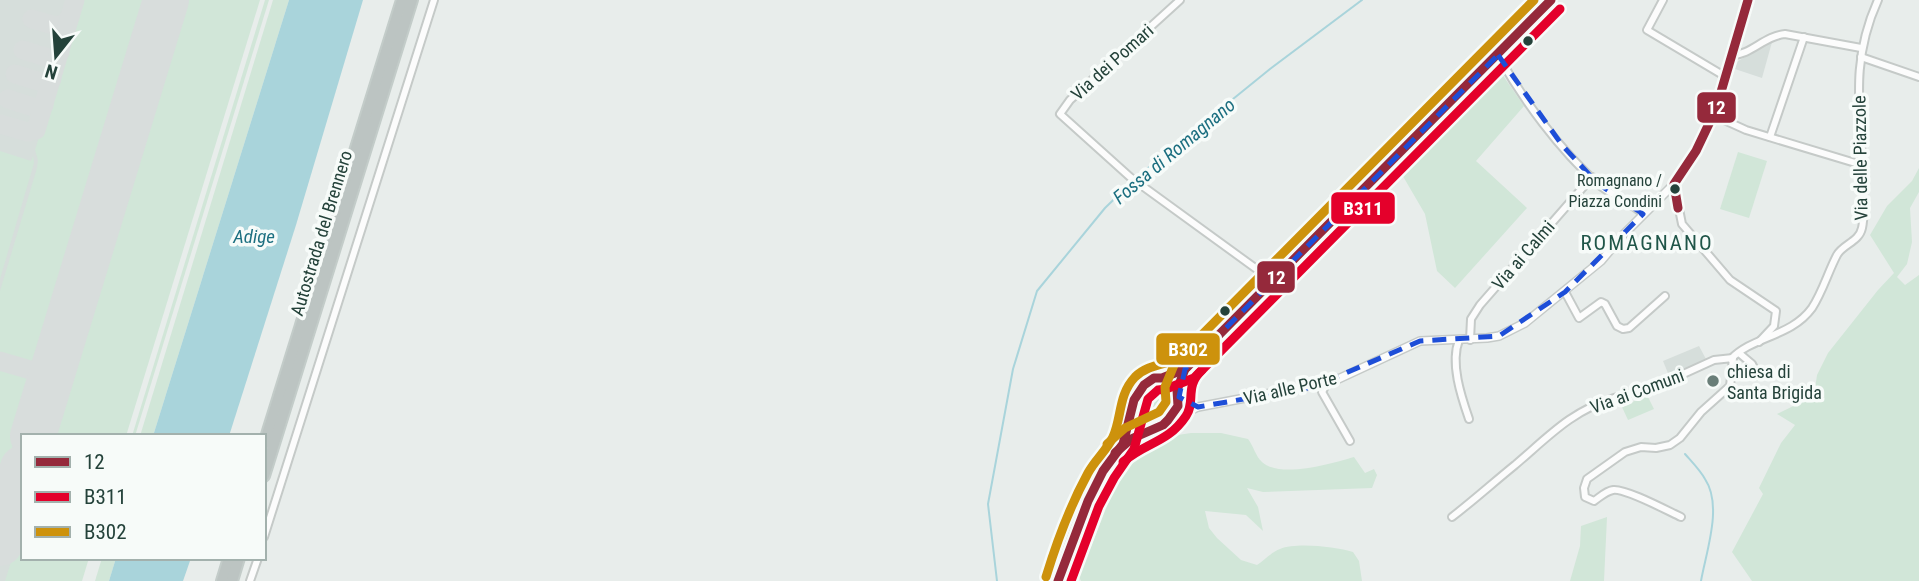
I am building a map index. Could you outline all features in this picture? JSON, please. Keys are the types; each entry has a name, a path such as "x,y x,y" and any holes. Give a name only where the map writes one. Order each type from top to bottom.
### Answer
{"highway":[{"name":"Autostrada del Brennero","path":"266,438 402,0"},
{"name":"Autostrada del Brennero","path":"266,470 412,0"},
{"path":"222,581 228,560"},
{"path":"232,581 238,560"}],"main road":[{"path":"1123,444 1131,413 1130,405 1148,382 1185,369 1551,0"},
{"path":"1058,581 1079,519 1111,459 1123,444 1168,420 1178,406 1178,393 1185,369"},
{"path":"1162,378 1178,393"},
{"path":"1131,413 1140,424 1152,428"}],"street":[{"path":"266,531 434,0"},
{"name":"Via dei Pomari","path":"1180,0 1070,100 1060,114 1130,177 1273,281"},
{"path":"1663,0 1647,30 1721,74 1727,74"},
{"name":"Via alle Porte","path":"1168,420 1198,407 1327,383 1420,341 1470,340 1499,336 1514,330 1601,261 1674,184 1713,115 1748,0"},
{"name":"Via delle Piazzole","path":"1730,361 1739,352 1790,328 1802,319 1821,293 1838,253 1861,232 1862,165 1858,92 1861,48 1866,26 1878,0"},
{"path":"1732,55 1749,50 1772,35 1785,34 1861,48"},
{"path":"1770,137 1804,37"},
{"path":"1498,55 1539,120 1592,177 1643,214"},
{"path":"1861,57 1919,76"},
{"path":"1713,115 1738,127 1862,165"},
{"name":"Via ai Calmi","path":"1470,340 1471,319 1480,305 1592,177"},
{"path":"1674,184 1682,225 1730,280 1776,311 1774,326 1758,343"},
{"path":"1565,292 1579,318 1601,302 1623,329 1629,328 1665,296"},
{"path":"1459,340 1454,352 1463,402 1469,419"},
{"path":"1739,352 1752,364 1758,376"},
{"name":"Via ai Comuni","path":"1452,517 1549,433 1580,412 1602,402 1637,391 1646,391 1714,360 1730,361"},
{"path":"1681,517 1632,494 1617,490 1605,493 1594,501 1585,497 1584,488 1587,479 1625,452 1641,447 1670,445 1680,438 1701,412 1730,386 1730,361"},
{"path":"1327,383 1322,392 1350,441"},
{"path":"1178,393 1198,407"},
{"path":"250,581 257,560"}],"highlighted area":[{"path":"1498,55 1562,145 1597,183 1643,214 1565,292 1499,336 1420,341 1313,387 1198,407 1179,397 1185,369"}],"shaded area":[{"path":"0,0 258,0 126,434 21,434 21,560 28,560 80,581 0,581"},
{"path":"1772,42 1762,78 1735,69 1738,61"},
{"path":"1699,346 1707,361 1670,378 1663,361"}],"green space":[{"path":"82,0 146,0 147,6 37,368 34,369 0,359 0,291 37,168 35,150"},
{"path":"183,0 260,0 127,434 51,434"},
{"path":"265,0 269,0 136,434 133,434"},
{"path":"273,0 289,0 154,434 141,434"},
{"path":"1495,64 1524,106 1476,161 1527,208 1455,288 1437,271 1425,214 1397,166"},
{"path":"0,151 31,161 33,156 34,163 0,279"},
{"path":"1738,152 1767,161 1749,218 1720,209"},
{"path":"1919,168 1919,192 1910,208 1912,242 1907,264 1897,277 1905,285 1919,275 1919,581 1752,581 1732,552 1763,494 1759,488 1781,443 1795,425 1777,414 1814,396 1817,375 1828,353 1894,273 1870,235 1887,206 1912,181"},
{"path":"0,365 34,375 0,488"},
{"path":"1161,383 1173,391 1173,406 1156,422 1143,420 1137,409 1140,397 1149,388"},
{"path":"1647,395 1654,409 1628,420 1622,407"},
{"path":"1191,433 1221,433 1248,439 1262,462 1281,469 1307,468 1354,457 1365,473 1374,469 1377,475 1372,488 1263,492 1247,488 1258,507 1263,531 1246,515 1205,511 1209,528 1241,560 1257,565 1277,550 1287,547 1337,548 1353,552 1359,561 1362,581 1081,581 1079,577 1127,462 1129,449 1145,440"},
{"path":"1607,517 1604,581 1570,581 1580,546 1581,526"},
{"path":"21,530 21,560 88,560 82,581 5,581"},
{"path":"101,560 115,560 109,581 95,581"}],"water":[{"name":"Adige","path":"289,0 363,0 230,434 154,434"},
{"path":"115,560 190,560 183,581 109,581"}],"waterway":[{"name":"Fossa di Romagnano","path":"997,581 988,504 1013,369 1037,291 1105,208 1138,176 1270,69 1362,0"},
{"path":"1685,454 1705,479 1713,502 1712,529 1701,581"}],"taxiway":[{"path":"0,124 28,132 36,130 75,0"},
{"path":"32,19 56,26 64,24 70,17"},
{"path":"23,50 49,58 56,57 60,52"},
{"path":"15,74 44,83 52,79"},
{"path":"8,99 36,108 44,105"},
{"path":"0,361 51,376"}],"runway":[{"path":"34,434 166,0"},
{"path":"0,543 21,475"}],"transit line":[{"name":"B302","path":"1046,577 1075,498 1091,468 1113,437 1123,399 1135,377 1150,368 1178,359 1534,0"},
{"name":"12","path":"1058,581 1088,501 1103,471 1123,444 1134,400 1144,385 1154,378 1162,378 1185,369 1551,0"},
{"name":"12","path":"1678,208 1674,184 1696,151 1716,109 1748,0"},
{"name":"B311","path":"1071,581 1099,506 1134,449 1148,399 1158,390 1194,378 1560,9"},
{"name":"B302","path":"1107,444 1125,428 1159,412 1166,402 1165,387 1174,365 1184,352"},
{"name":"12","path":"1115,453 1131,439 1163,425 1168,420 1178,406 1177,390 1185,369 1193,361"},
{"name":"B311","path":"1123,462 1179,425 1189,410 1193,382 1202,370"}],"place":[{"name":"Romagnano / Piazza Condini","path":"1675,189"},
{"name":"chiesa di Santa Brigida","path":"1713,381"}],"district":[{"name":"ROMAGNANO","path":"1647,243"}]}
